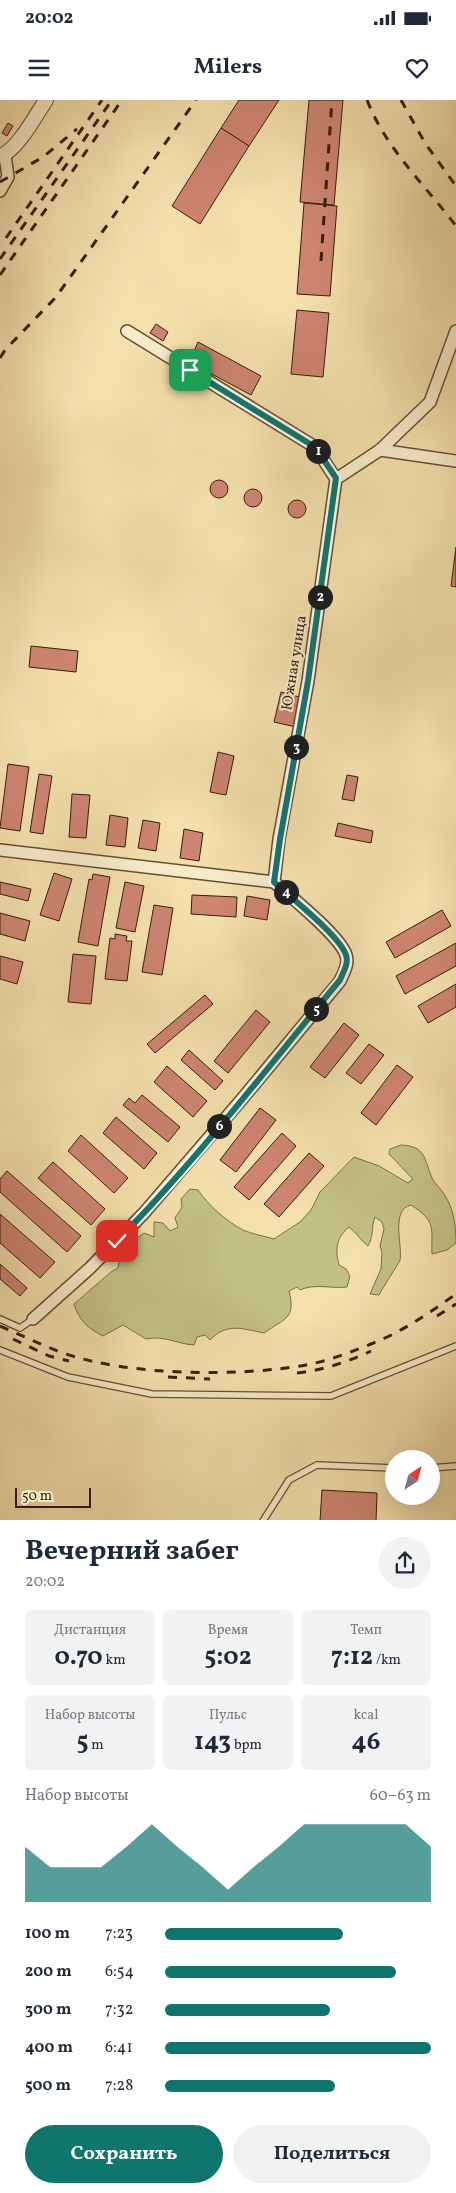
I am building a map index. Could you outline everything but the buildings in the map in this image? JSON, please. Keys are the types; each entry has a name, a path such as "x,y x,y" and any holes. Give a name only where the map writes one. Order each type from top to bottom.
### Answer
{"street":[{"path":"0,190 8,177 3,155 23,135 46,100"},
{"path":"127,332 315,447 336,478 380,450 430,402 456,331"},
{"path":"380,450 456,460"},
{"name":"Южная улица","path":"274,882 308,681 336,478"},
{"path":"0,850 274,882 337,940 346,954 347,965 340,980 144,1213 90,1268 33,1319"}],"lane":[{"path":"0,1320 20,1328 33,1319"},
{"path":"0,1350 68,1377 152,1394 331,1396 456,1346"},
{"path":"263,1520 290,1480 317,1465 385,1468"},
{"path":"440,1467 456,1466"}],"shaded area":[{"path":"401,1145 415,1148 423,1155 432,1178 450,1206 455,1224 456,1243 447,1250 432,1254 432,1231 429,1221 411,1205 405,1208 399,1221 400,1260 379,1295 370,1294 381,1269 382,1252 380,1246 384,1229 382,1222 375,1217 368,1246 349,1227 339,1240 337,1254 339,1265 346,1269 350,1276 347,1287 311,1287 300,1290 297,1287 289,1291 291,1300 290,1313 283,1321 264,1333 236,1328 229,1329 216,1334 210,1340 205,1335 197,1337 194,1345 159,1338 146,1339 123,1325 103,1336 88,1327 78,1315 74,1304 118,1268 121,1257 135,1240 144,1233 154,1237 154,1222 163,1223 170,1231 178,1227 175,1218 182,1207 181,1199 190,1189 198,1190 224,1218 237,1226 274,1239 300,1222 311,1210 320,1192 354,1157 379,1166 408,1183 413,1179 389,1154 390,1149"}],"railway":[{"path":"6,238 102,100"},
{"path":"0,259 112,100"},
{"path":"0,275 122,100"},
{"path":"0,358 5,350 56,297 196,100"},
{"path":"321,261 332,100"},
{"path":"367,100 375,118 395,151 456,226"},
{"path":"401,100 425,143 456,186"},
{"path":"0,182 43,157 77,129"},
{"path":"0,1326 63,1353 90,1361 119,1366 151,1370 217,1373 279,1369 323,1361 382,1339 404,1328 456,1294"},
{"path":"437,1316 456,1304"},
{"path":"13,1339 49,1356 69,1361"},
{"path":"297,1373 335,1365 371,1351"},
{"path":"168,1377 210,1379"}],"route":[{"path":"117,1241 144,1213 242,1099 340,980 347,965 346,954 337,940 274,882 308,681 336,478 315,447 190,370"}]}
